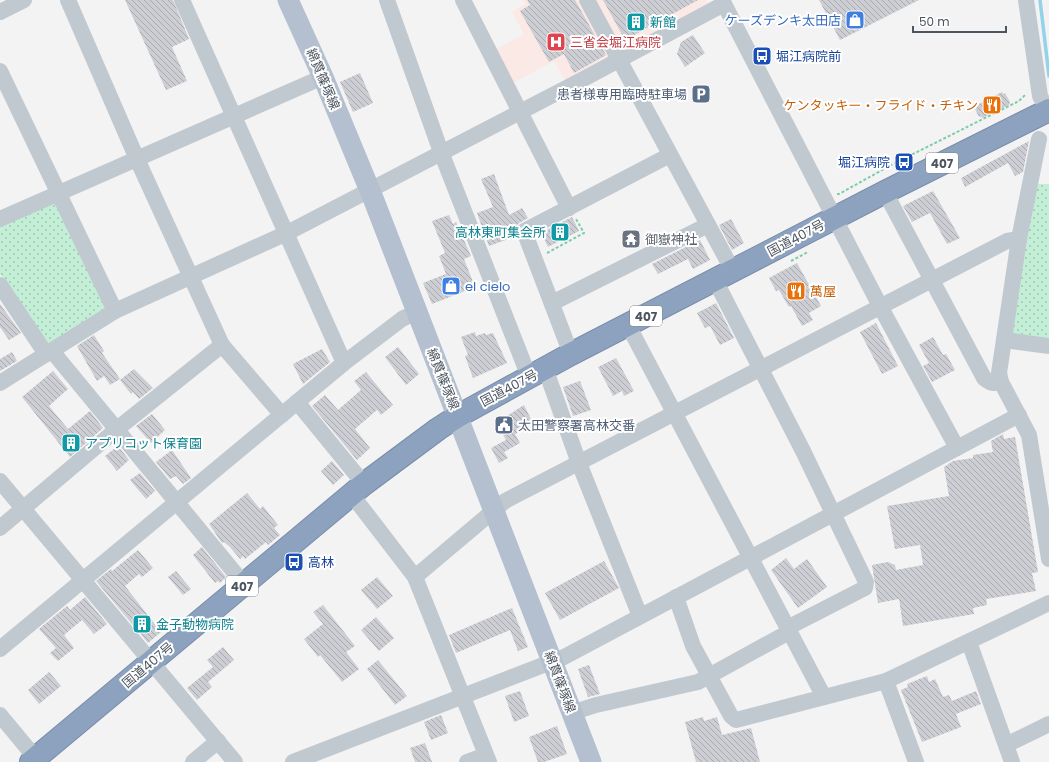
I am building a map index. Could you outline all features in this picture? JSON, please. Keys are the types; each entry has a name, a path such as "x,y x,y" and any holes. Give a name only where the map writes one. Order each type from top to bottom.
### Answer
{"highway":[{"name":"国道407号","path":"35,761 358,489 438,429 458,416 571,354 884,192 1049,111"}],"main road":[{"name":"綿貫篠塚線","path":"288,0 323,77 370,190 591,762"}],"street":[{"path":"0,12 24,0"},
{"path":"68,0 137,159 222,345 282,415"},
{"path":"182,0 344,363"},
{"path":"387,0 441,152 537,373 579,463 640,616"},
{"path":"463,0 570,208"},
{"path":"572,713 596,705 698,682 865,588 866,582 835,514 761,368 724,276 708,225 588,0"},
{"path":"1026,0 1040,96 1049,111"},
{"path":"0,383 115,311 287,233 619,59 723,2 880,306 956,448"},
{"path":"0,71 115,311"},
{"path":"0,219 323,77"},
{"path":"1039,139 1019,238 999,373 1000,382 1019,415 1028,435 1049,559"},
{"path":"571,354 524,231 670,155"},
{"path":"884,192 933,279 984,378 995,384 1000,382"},
{"path":"552,303 708,225"},
{"path":"415,577 505,501 1007,241 1019,238"},
{"path":"0,285 49,352 117,429 244,584"},
{"path":"0,649 344,363 402,319 416,312"},
{"path":"628,325 676,413 824,697"},
{"path":"1004,340 1049,346"},
{"path":"0,528 117,429 222,345"},
{"path":"298,402 358,489 415,577 487,758 467,762"},
{"path":"292,762 462,695 552,662 835,514 1019,415"},
{"path":"0,481 235,762"},
{"path":"676,597 693,646 708,677 731,716 736,720 886,681 1049,603"},
{"path":"970,642 1012,762"},
{"path":"886,681 911,761"},
{"path":"0,715 35,761"},
{"path":"1006,745 1049,724"},
{"path":"192,762 218,740"}],"path":[{"path":"836,194 839,194 893,164 1019,102 1025,96 1024,88"},
{"path":"538,267 545,263 542,256 584,233 570,208"},
{"path":"788,262 813,250"}],"shaded area":[{"name":"三省会堀江病院","path":"523,0 581,0 613,58 567,84 554,61 510,85 493,51 524,34 512,12 525,4"},
{"name":"三省会堀江病院","path":"594,0 706,0 709,5 622,52"}],"green space":[{"path":"1037,184 1049,184 1049,340 1013,335 1010,330"},
{"path":"55,201 109,309 45,346 0,274 0,226"}],"building":[{"path":"125,0 173,0 189,39 172,47 187,81 166,90"},
{"path":"527,0 575,0 606,55 574,73 564,54 549,62 520,11 530,5"},
{"name":"新館","path":"603,0 698,0 625,40"},
{"name":"ケーズデンキ太田店","path":"819,0 919,0 840,40"},
{"path":"693,35 705,53 685,67 677,54 681,42"},
{"path":"360,73 373,103 353,112 340,82"},
{"name":"ケンタッキー・フライド・チキン","path":"1002,92 1003,94 1005,93 1010,102 1009,105 982,118 981,116 979,117 975,106"},
{"path":"1029,141 1023,172 1015,176 1008,163 965,187 961,178"},
{"path":"494,174 509,215 522,208 528,218 519,223 514,229 516,236 489,246 477,213 493,207 481,179"},
{"path":"933,191 960,238 947,244 930,213 912,222 903,206"},
{"path":"449,215 453,224 456,222 471,256 464,259 475,287 432,304 423,283 446,274 439,256 445,253 432,221"},
{"name":"高林東町集会所","path":"572,217 579,231 548,247 541,233"},
{"path":"731,219 744,243 732,250 719,225"},
{"name":"御嶽神社","path":"633,230 634,232 637,230 641,238 628,248 622,236"},
{"path":"700,240 710,260 693,269 688,259 658,274 652,264"},
{"path":"797,263 821,306 809,313 813,320 802,326 791,306 789,307 779,290 776,291 769,278"},
{"path":"716,303 734,338 720,345 710,326 705,328 697,313"},
{"path":"0,304 21,333 9,340 0,327"},
{"path":"876,323 898,366 882,374 860,332"},
{"path":"475,332 476,336 485,333 486,335 493,333 507,363 473,378 465,356 468,355 461,337"},
{"path":"94,335 104,351 102,353 120,379 110,385 104,376 97,381 77,346"},
{"path":"933,337 943,355 946,354 955,370 932,382 923,366 929,363 919,345"},
{"path":"398,347 419,374 406,385 385,357"},
{"path":"322,349 330,362 303,384 293,364"},
{"path":"12,352 17,361 0,371 0,359"},
{"path":"616,358 634,391 624,396 622,391 613,396 598,367"},
{"path":"134,369 153,388 139,399 133,392 131,394 120,380"},
{"path":"53,371 68,389 49,406 68,429 90,411 103,428 70,457 22,397"},
{"path":"366,372 393,405 381,415 377,410 355,429 370,448 357,460 312,406 325,395 338,410 361,390 354,381"},
{"path":"580,381 591,410 573,416 563,387"},
{"path":"524,405 531,419 529,420 532,425 515,434 520,443 504,452 508,458 499,463 491,448 506,440 499,427 502,419"},
{"path":"152,414 165,430 151,443 136,426"},
{"path":"1003,434 1004,439 1015,437 1038,572 1032,573 1036,591 986,599 987,605 973,608 974,614 903,626 899,599 878,603 872,565 888,562 895,565 896,570 923,565 920,545 895,549 887,506 949,496 944,467 953,461 973,458 973,455 993,452 991,441"},
{"path":"118,446 129,460 117,471 105,456"},
{"path":"172,450 191,478 183,484 176,476 170,479 156,462"},
{"path":"332,461 344,475 333,485 321,471"},
{"path":"140,473 155,491 146,499 130,480"},
{"path":"247,493 260,509 263,506 278,525 274,528 280,535 268,545 266,542 245,559 243,556 240,559 230,547 224,542 222,543 209,524"},
{"path":"202,547 226,577 220,583 218,581 215,583 193,555"},
{"path":"138,550 153,568 142,577 139,574 125,586 161,632 148,643 96,581 111,569 112,571"},
{"path":"786,558 794,569 807,559 827,587 798,608 771,570"},
{"path":"604,561 619,588 560,620 545,593"},
{"path":"176,571 191,589 183,595 168,577"},
{"path":"377,577 393,596 377,609 361,590"},
{"path":"85,597 107,624 94,634 82,620 64,635 74,648 58,661 50,653 56,648 39,629 67,606 70,610"},
{"path":"323,605 355,646 346,652 359,669 342,682 320,655 318,657 304,639 323,624 313,612"},
{"path":"512,608 528,647 518,651 510,630 456,653 449,635"},
{"path":"376,617 394,638 379,651 361,630"},
{"path":"223,647 234,660 208,682 212,687 197,700 187,688 213,667 207,660"},
{"path":"378,660 407,696 395,705 367,669"},
{"path":"589,665 600,694 588,697 578,669"},
{"path":"49,672 61,686 39,704 28,690"},
{"path":"927,676 929,682 935,679 943,697 949,695 952,701 976,691 981,704 956,714 961,727 922,742 901,690 908,687 907,684"},
{"path":"520,691 529,716 514,722 505,696"},
{"path":"441,715 448,733 431,740 424,722"},
{"path":"703,717 704,721 717,717 722,735 751,728 760,762 696,762 685,722"},
{"path":"557,726 567,754 544,762 538,762 529,737"},
{"path":"425,743 432,762 415,762 410,748"}],"waterway":[{"path":"1040,0 1049,76"}],"place":[{"name":"ケーズデンキ太田店","path":"855,20"},
{"name":"新館","path":"636,22"},
{"name":"三省会堀江病院","path":"556,42"},
{"name":"堀江病院前","path":"762,56"},
{"name":"患者様専用臨時駐車場","path":"701,94"},
{"name":"ケンタッキー・フライド・チキン","path":"992,105"},
{"name":"堀江病院","path":"904,162"},
{"name":"高林東町集会所","path":"560,232"},
{"name":"御嶽神社","path":"631,239"},
{"name":"el cielo","path":"451,286"},
{"name":"萬屋","path":"796,291"},
{"name":"太田警察署高林交番","path":"504,425"},
{"name":"アプリコット保育園","path":"71,443"},
{"name":"高林","path":"294,562"},
{"name":"金子動物病院","path":"142,624"}]}
